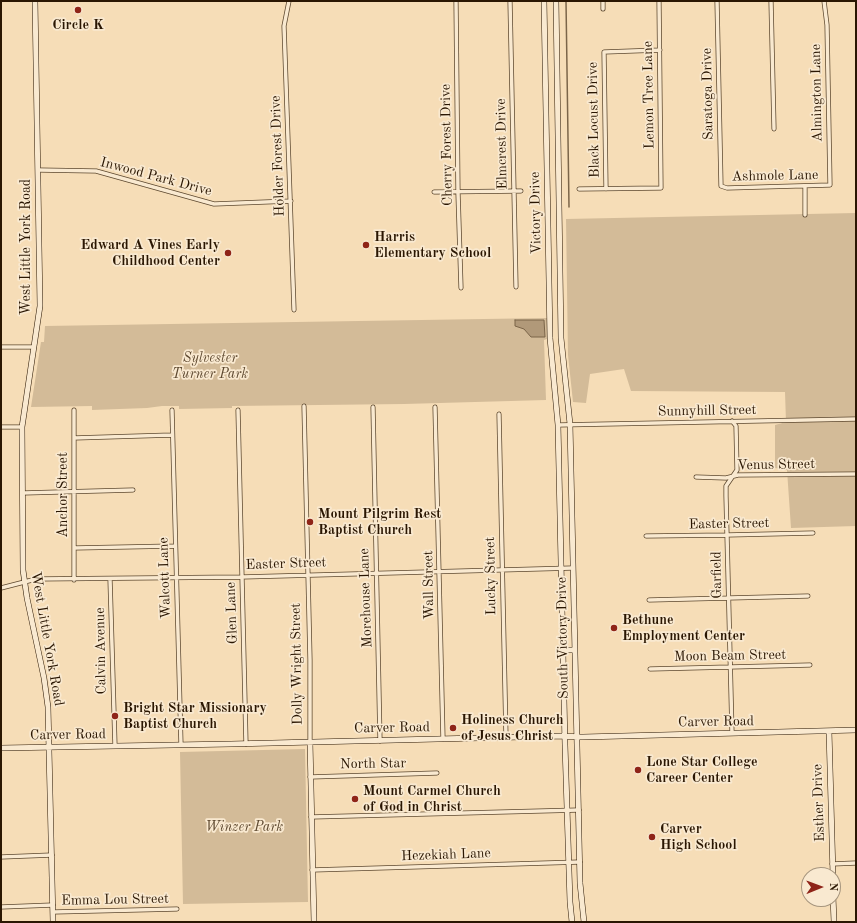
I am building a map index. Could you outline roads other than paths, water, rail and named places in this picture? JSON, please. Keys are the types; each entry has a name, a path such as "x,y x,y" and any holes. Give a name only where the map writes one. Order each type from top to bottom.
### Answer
{"street":[{"name":"West Little York Road","path":"35,1 40,306 22,427 22,558 24,582 46,689 48,708 53,922"},
{"name":"Holder Forest Drive","path":"289,1 284,26 294,310"},
{"name":"Cherry Forest Drive","path":"456,1 458,193 461,288"},
{"name":"Elmcrest Drive","path":"510,1 516,287"},
{"name":"Victory Drive","path":"544,1 551,358 558,424"},
{"name":"Victory Drive","path":"556,1 561,309 563,359 570,424"},
{"path":"603,1 603,9"},
{"name":"Lemon Tree Lane","path":"606,189 661,188 659,1"},
{"name":"Saratoga Drive","path":"716,1 721,186"},
{"path":"771,1 774,129"},
{"name":"Almington Lane","path":"824,1 827,25 830,185"},
{"name":"Black Locust Drive","path":"606,189 604,52 660,50"},
{"path":"545,73 557,73"},
{"name":"Inwood Park Drive","path":"38,170 96,171 214,204 291,201"},
{"name":"Ashmole Lane","path":"721,186 726,188 804,187 830,185"},
{"path":"804,187 805,216"},
{"path":"578,189 606,189"},
{"path":"434,192 458,193 521,191"},
{"path":"547,191 558,191"},
{"path":"550,309 561,309"},
{"path":"1,347 34,347"},
{"name":"Dolly Wright Street","path":"304,406 314,922"},
{"name":"Morehouse Lane","path":"372,407 380,741"},
{"name":"Wall Street","path":"435,407 443,739"},
{"name":"Anchor Street","path":"74,410 74,580"},
{"name":"Walcott Lane","path":"172,410 181,745"},
{"name":"Glen Lane","path":"238,410 246,744"},
{"name":"Lucky Street","path":"499,414 506,737"},
{"name":"Sunnyhill Street","path":"558,424 856,419"},
{"name":"Garfield","path":"732,421 736,426 737,470 726,486 729,668 732,733"},
{"name":"South Victory Drive","path":"558,424 567,810 572,922"},
{"name":"South Victory Drive","path":"570,424 580,883 584,922"},
{"path":"1,427 22,427"},
{"path":"74,438 172,434"},
{"name":"Venus Street","path":"696,477 726,478 732,476 856,474"},
{"path":"23,493 133,490"},
{"name":"Easter Street","path":"646,536 813,533"},
{"path":"74,548 175,546"},
{"name":"Easter Street","path":"1,588 36,580 242,577 308,574 573,568"},
{"name":"Calvin Avenue","path":"110,579 114,746"},
{"path":"649,600 808,596"},
{"path":"563,650 575,650"},
{"name":"Moon Beam Street","path":"650,669 810,665"},
{"name":"Carver Road","path":"1,748 856,730"},
{"name":"Esther Drive","path":"829,731 832,864"},
{"name":"North Star","path":"310,777 437,773"},
{"path":"311,817 579,810"},
{"path":"1,857 52,855"},
{"name":"Hezekiah Lane","path":"312,870 580,862"},
{"path":"832,864 856,864"},
{"path":"1,906 53,905"},
{"path":"833,907 834,922"},
{"name":"Emma Lou Street","path":"53,912 177,909"}],"waterway":[{"path":"566,1 569,207"}],"place":[{"name":"Circle K","path":"78,10"},
{"name":"Harris Elementary School","path":"366,245"},
{"name":"Edward A Vines Early Childhood Center","path":"228,253"},
{"name":"Mount Pilgrim Rest Baptist Church","path":"310,522"},
{"name":"Bethune Employment Center","path":"614,628"},
{"name":"Bright Star Missionary Baptist Church","path":"115,716"},
{"name":"Holiness Church of Jesus Christ","path":"453,728"},
{"name":"Lone Star College Career Center","path":"638,770"},
{"name":"Mount Carmel Church of God in Christ","path":"355,799"},
{"name":"Carver High School","path":"652,837"}],"park label":[{"name":"Sylvester Turner Park","path":"210,366"},
{"name":"Winzer Park","path":"244,827"}]}
